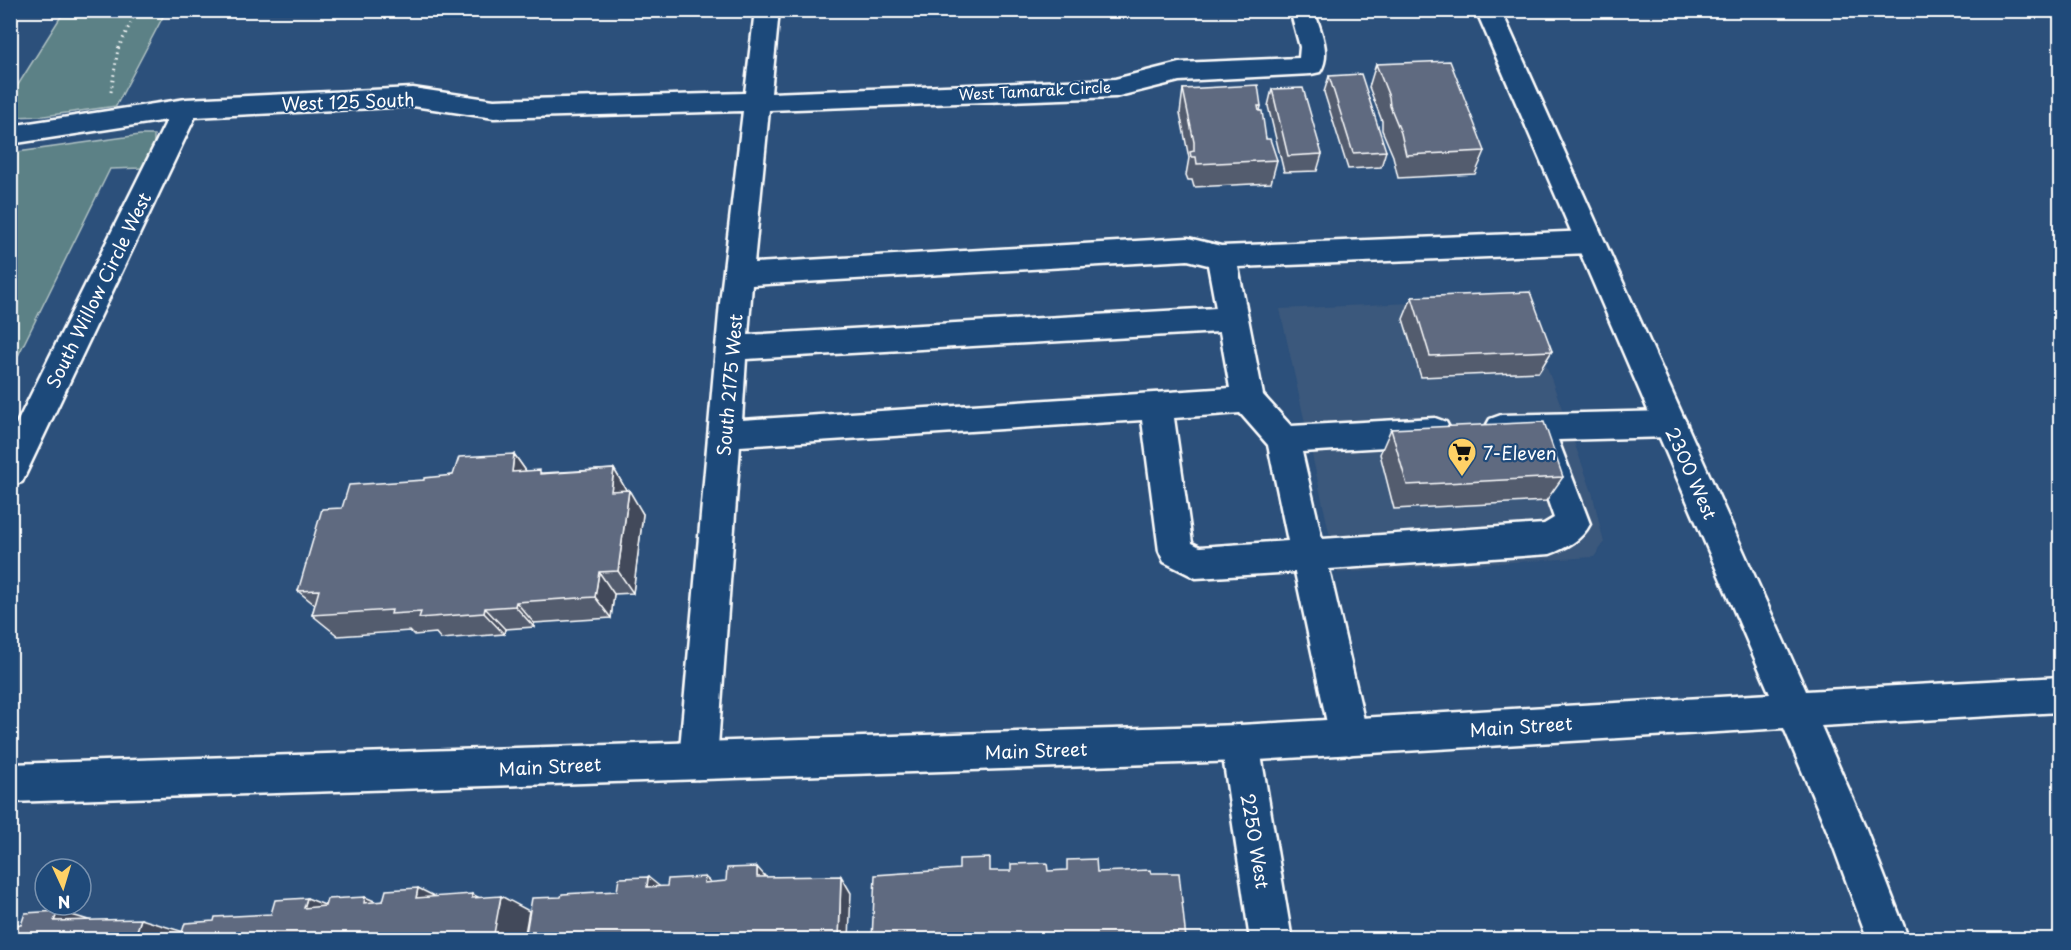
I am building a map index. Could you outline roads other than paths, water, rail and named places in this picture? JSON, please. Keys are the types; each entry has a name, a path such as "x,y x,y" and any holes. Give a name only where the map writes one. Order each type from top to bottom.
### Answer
{"street":[{"name":"South 2175 West","path":"698,760 738,275 768,10"},
{"name":"West Tamarak Circle","path":"758,102 1115,88 1179,72 1311,66 1313,47 1302,10"},
{"name":"2300 West","path":"1488,10 1671,424 1850,838 1889,939"},
{"name":"West 125 South","path":"10,135 186,108 413,97 494,109 758,102"},
{"name":"South Willow Circle West","path":"10,472 186,108"},
{"path":"738,275 1188,249 1221,257 1590,242"},
{"path":"1221,257 1248,400 1283,440 1349,737"},
{"path":"732,348 1234,319"},
{"path":"725,434 1248,400"},
{"path":"1156,406 1176,551 1196,563 1550,539 1573,524 1537,427"},
{"path":"1283,440 1537,427 1671,424"},
{"name":"Main Street","path":"10,783 475,770 698,760 1240,743 1700,715 1795,712 2061,694"},
{"name":"2250 West","path":"1240,743 1271,939"}],"place":[{"name":"7-Eleven","path":"1462,478"}]}
